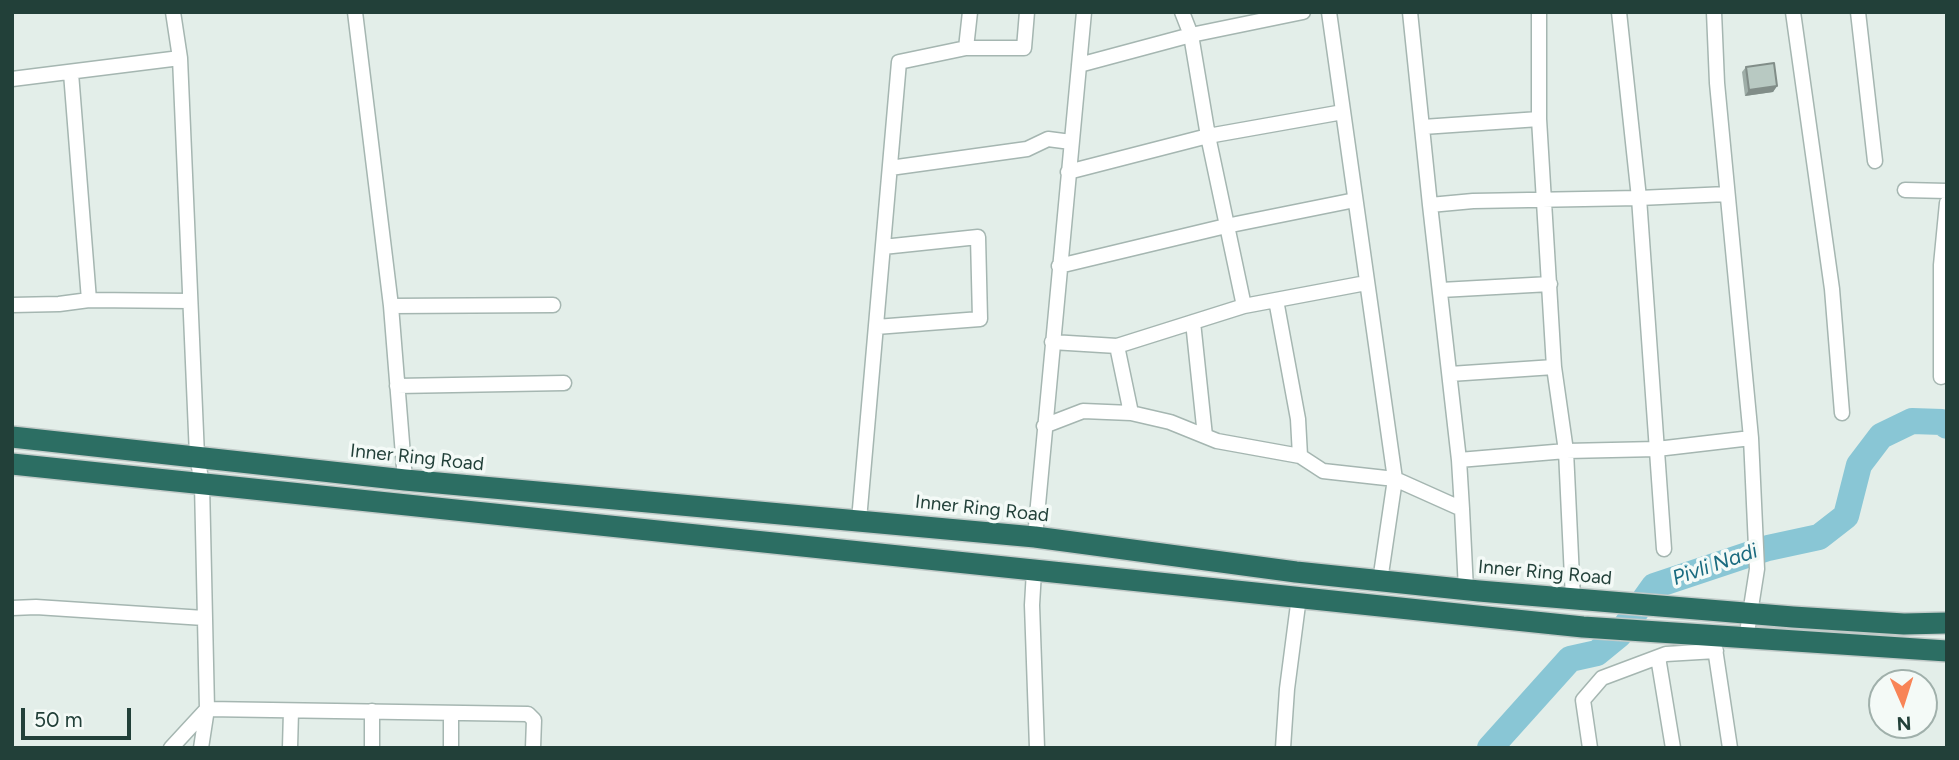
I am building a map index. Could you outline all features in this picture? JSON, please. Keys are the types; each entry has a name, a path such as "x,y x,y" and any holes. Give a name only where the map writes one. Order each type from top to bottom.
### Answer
{"highway":[{"name":"Inner Ring Road","path":"12,437 405,480 1035,537 1296,572 1466,590 1751,614 1904,624 1947,623"},
{"path":"12,464 1656,633 1715,644 1746,639 1947,651"}],"street":[{"path":"173,12 180,58 197,456 202,484 207,709 201,748"},
{"path":"355,12 391,306 405,480"},
{"path":"966,48 970,12"},
{"path":"859,520 899,62 966,48 1024,48 1027,12"},
{"path":"1035,537 1084,12"},
{"path":"1182,12 1191,35 1208,136 1244,306"},
{"path":"1079,65 1191,35 1303,12"},
{"path":"1329,12 1395,478 1380,581"},
{"path":"1410,12 1459,460 1466,590"},
{"path":"1539,12 1539,119 1554,367 1566,451 1573,599"},
{"path":"1619,12 1639,198 1664,549"},
{"path":"1714,12 1717,83 1751,438 1757,569 1746,639"},
{"path":"1793,12 1832,289 1842,413"},
{"path":"1858,12 1875,162"},
{"path":"12,79 180,58"},
{"path":"71,73 89,300"},
{"path":"1068,172 1208,136 1343,112"},
{"path":"1423,127 1539,119"},
{"path":"890,168 1027,149 1048,139 1071,142"},
{"path":"1905,190 1947,191"},
{"path":"1430,205 1473,201 1727,194"},
{"path":"1059,266 1226,226 1354,200"},
{"path":"1941,377 1941,265 1947,203"},
{"path":"876,327 980,319 978,237 883,247"},
{"path":"1052,342 1117,346 1244,306 1366,283"},
{"path":"1441,290 1550,284"},
{"path":"12,305 89,300 190,301"},
{"path":"1276,300 1298,419 1300,456"},
{"path":"391,306 553,304"},
{"path":"1193,322 1205,436"},
{"path":"1117,346 1131,413"},
{"path":"1450,374 1554,367"},
{"path":"397,386 564,383"},
{"path":"1044,426 1083,411 1131,413 1170,422 1217,440 1300,456 1323,471 1395,478 1462,509"},
{"path":"1459,460 1566,451 1657,449 1751,438"},
{"path":"1034,570 1032,604 1037,748"},
{"path":"1283,748 1298,597"},
{"path":"12,608 36,607 204,618"},
{"path":"1590,748 1583,700 1602,678 1666,654 1715,644 1730,748"},
{"path":"1658,657 1673,748"},
{"path":"171,748 207,709 528,714 534,720 533,748"},
{"path":"290,748 291,711"},
{"path":"372,711 372,748"},
{"path":"451,714 452,748"}],"building":[{"path":"1774,63 1777,86 1749,90 1746,67"}],"waterway":[{"name":"Pivli Nadi","path":"1490,748 1570,659 1597,653 1619,635 1654,586 1768,548 1819,537 1846,516 1859,465 1881,436 1912,421 1942,422 1947,426"}]}
